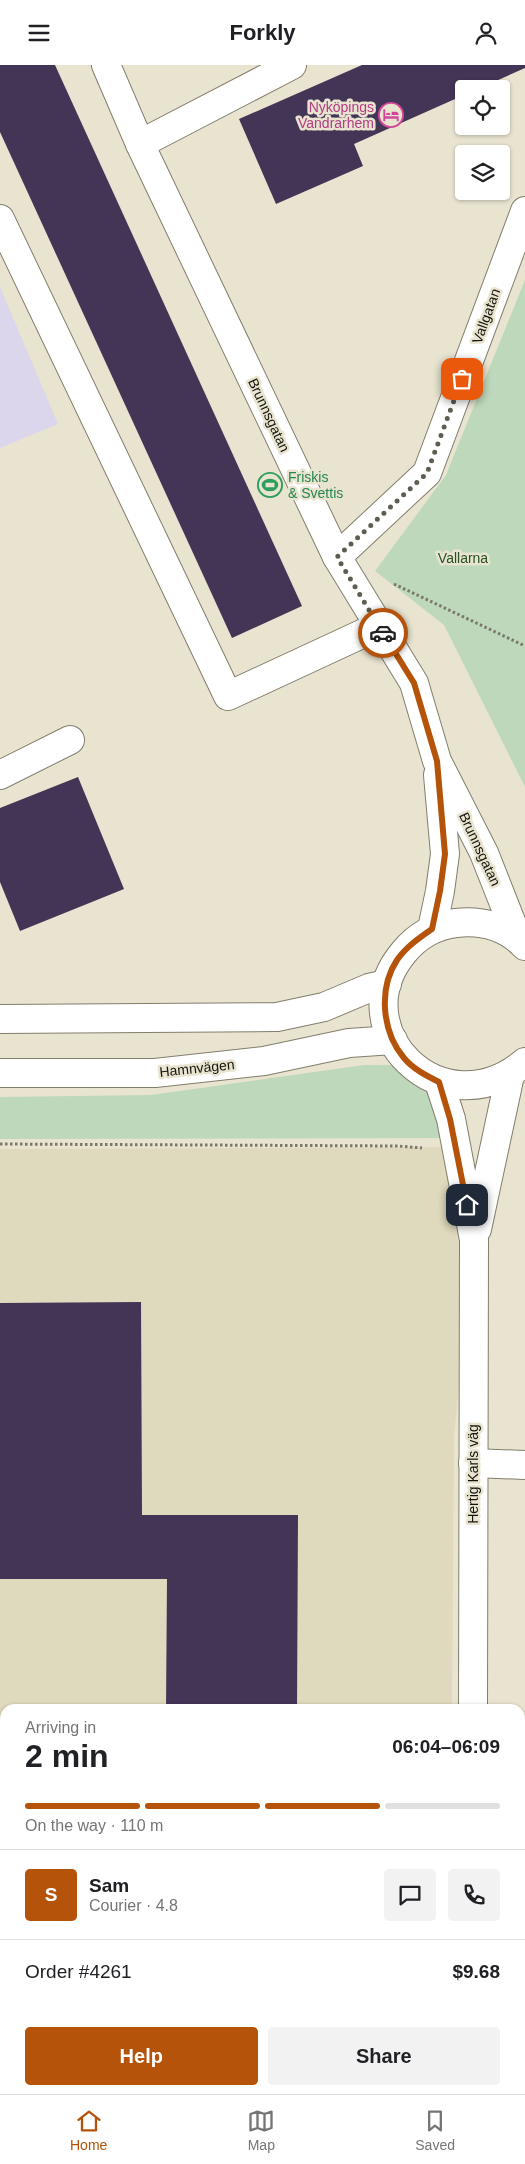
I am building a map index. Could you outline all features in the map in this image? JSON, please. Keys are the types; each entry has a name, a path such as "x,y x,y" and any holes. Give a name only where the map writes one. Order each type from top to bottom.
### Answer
{"street":[{"name":"Brunnsgatan","path":"106,65 140,144 337,557 414,683 437,761 484,853 521,943"},
{"path":"140,144 292,65"},
{"name":"Vallgatan","path":"337,557 427,473 525,211"},
{"path":"0,219 228,696 379,626"},
{"path":"0,775 70,740"},
{"name":"Brunnsgatan","path":"432,929 445,854 437,761"},
{"path":"517,1069 487,1084 463,1087 439,1082 420,1072 404,1058 392,1040 386,1022 384,1003 387,984 402,955 412,943 432,929 454,923 476,922 498,927 521,943"},
{"path":"0,1019 277,1017 324,1007 369,988 387,984"},
{"name":"Hamnvägen","path":"0,1073 155,1073 264,1061 349,1043 392,1040"},
{"name":"Hertig Karls väg","path":"474,1240 517,1069"},
{"name":"Hertig Karls väg","path":"439,1082 450,1119 474,1240 473,1704"},
{"path":"473,1463 525,1465"}],"path":[{"path":"391,583 525,646"},
{"path":"0,1145 398,1146 457,1152"}],"shaded area":[{"path":"0,287 58,424 0,448"},
{"path":"461,1147 476,1220 454,1435 452,1704 0,1704 0,1149"}],"green space":[{"name":"Vallarna","path":"525,280 525,787 444,625 375,571 446,475"},
{"path":"364,1065 394,1065 432,1096 454,1138 0,1139 0,1097 151,1095"}],"building":[{"path":"0,65 55,65 302,606 232,638 0,132"},
{"path":"362,65 525,65 525,68 498,80 455,80 455,99 354,144 363,166 276,204 239,119"},
{"path":"78,777 124,889 20,931 0,882 0,808"},
{"path":"141,1302 142,1515 298,1515 297,1704 166,1704 167,1579 0,1579 0,1303"}],"way so far":[{"path":"383,633 337,557 427,473 462,379"}],"place":[{"name":"Nyköpings Vandrarhem","path":"391,115"},
{"name":"Friskis & Svettis","path":"270,485"}],"route":[{"path":"383,633 414,683 437,761 445,854 432,929 412,943 396,961 387,984 384,1003 386,1022 392,1040 404,1058 420,1072 439,1082 450,1119 467,1205"}]}
